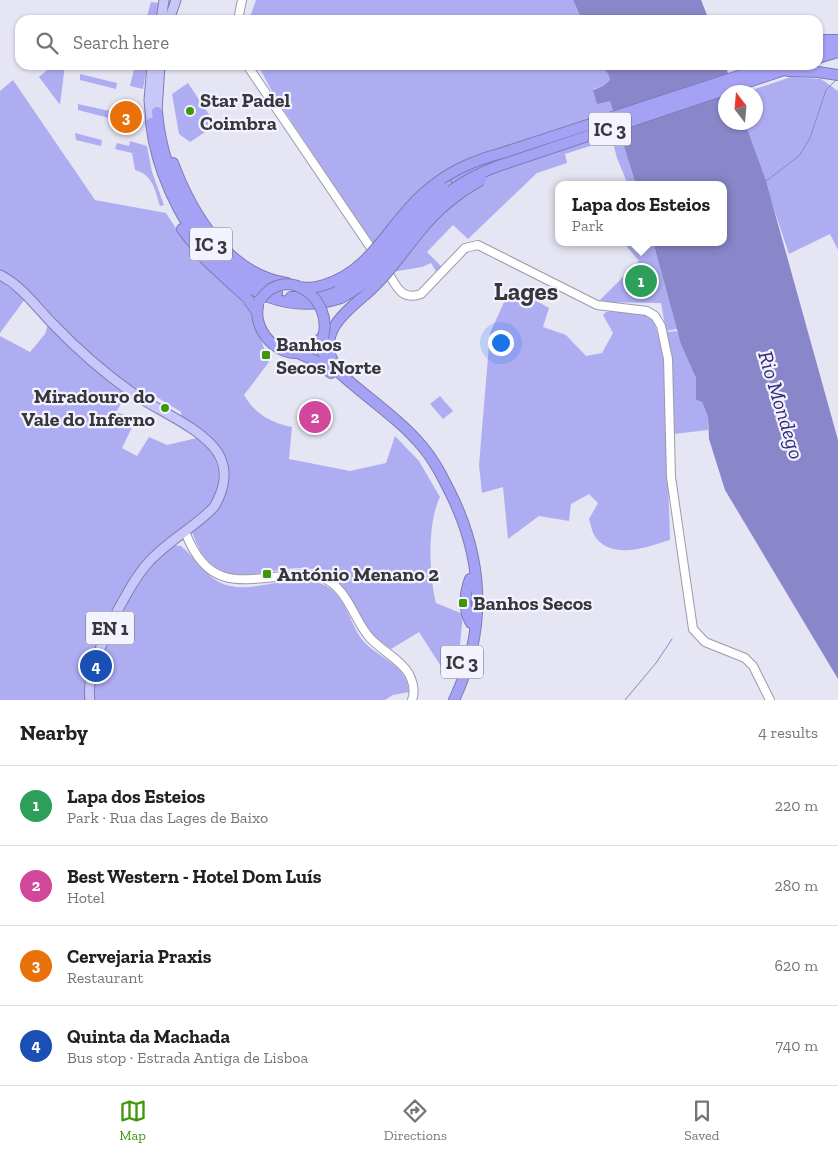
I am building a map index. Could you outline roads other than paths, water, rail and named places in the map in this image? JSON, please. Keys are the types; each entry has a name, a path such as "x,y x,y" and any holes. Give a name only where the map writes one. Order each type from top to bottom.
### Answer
{"highway":[{"path":"823,43 838,42"},
{"path":"823,56 838,52"},
{"name":"IC 3","path":"157,112 174,166 191,202 215,238 235,258 260,277 301,287 328,284 350,274 376,250 404,214 429,189 452,171 537,141 762,70"},
{"name":"IC 3","path":"154,144 168,189 189,227 210,254 236,278 260,294 293,304 320,304 362,285 374,274 423,215 442,198 478,174 764,70"},
{"name":"IC 3","path":"803,70 838,75"},
{"name":"IC 3","path":"157,112 164,153 178,192 195,223 229,263 258,284 284,295 304,298 339,295 372,266 408,222 437,193 502,153"},
{"path":"151,123 154,144"},
{"name":"IC 3","path":"154,144 156,172 166,199 183,231 205,259 247,298 257,312 260,324 271,342 283,351 304,352 408,440 424,458 450,504 461,532 470,579 466,590 466,615 471,623 464,656 446,700"},
{"name":"IC 3","path":"456,698 471,658 477,608 475,561 467,530 455,502 429,455 412,436 353,384 332,360 328,346 331,332 340,318 385,276 422,229 440,210 467,189 507,163"},
{"path":"257,312 260,300 271,288 287,283"},
{"path":"301,287 312,296 320,308 324,320 322,351 326,360 353,384"},
{"name":"IC 3","path":"304,352 323,334 337,311 365,296"}],"main road":[{"path":"162,15 164,0"},
{"path":"171,15 176,0"},
{"path":"239,15 242,0"},
{"path":"151,123 149,100 152,70"},
{"path":"157,112 160,70"},
{"path":"250,70 403,294 411,298 421,294 465,248 478,245 597,305 647,310 655,316 666,341 672,477 693,629 706,642 745,658 753,666 770,700"},
{"path":"824,72 838,81"},
{"name":"EN 1","path":"0,275 15,284 75,346 99,367 131,392 206,440 214,448 222,464 225,481 214,507 148,563 133,583 93,665 89,681 90,700"},
{"path":"186,532 191,547 210,570 222,578 240,581 305,574 322,578 338,588 370,638 404,667 409,674 414,692 412,700"},
{"path":"176,539 191,547"}],"water":[{"path":"573,0 701,0 707,15 580,15"},
{"name":"Rio Mondego","path":"605,70 727,70 732,85 718,85 718,130 748,130 766,181 838,440 838,679 725,490 709,439 708,417 702,402 696,400 696,378 681,344 654,246 727,246 727,181 635,181 610,101 597,104 593,90 603,86 610,80"}],"waterway":[{"path":"766,181 799,156 810,138 826,90 837,79"},
{"path":"625,700 656,663 672,639"}],"place":[{"name":"Star Padel Coimbra","path":"190,111"},
{"name":"Cervejaria Praxis","path":"126,117"},
{"name":"Lapa dos Esteios","path":"641,281"},
{"name":"Banhos Secos Norte","path":"266,355"},
{"name":"Miradouro do Vale do Inferno","path":"165,408"},
{"name":"Best Western - Hotel Dom Luís","path":"315,417"},
{"name":"António Menano 2","path":"267,574"},
{"name":"Banhos Secos","path":"463,603"},
{"name":"Quinta da Machada","path":"96,666"}],"district":[{"name":"Lages","path":"526,291"}]}
